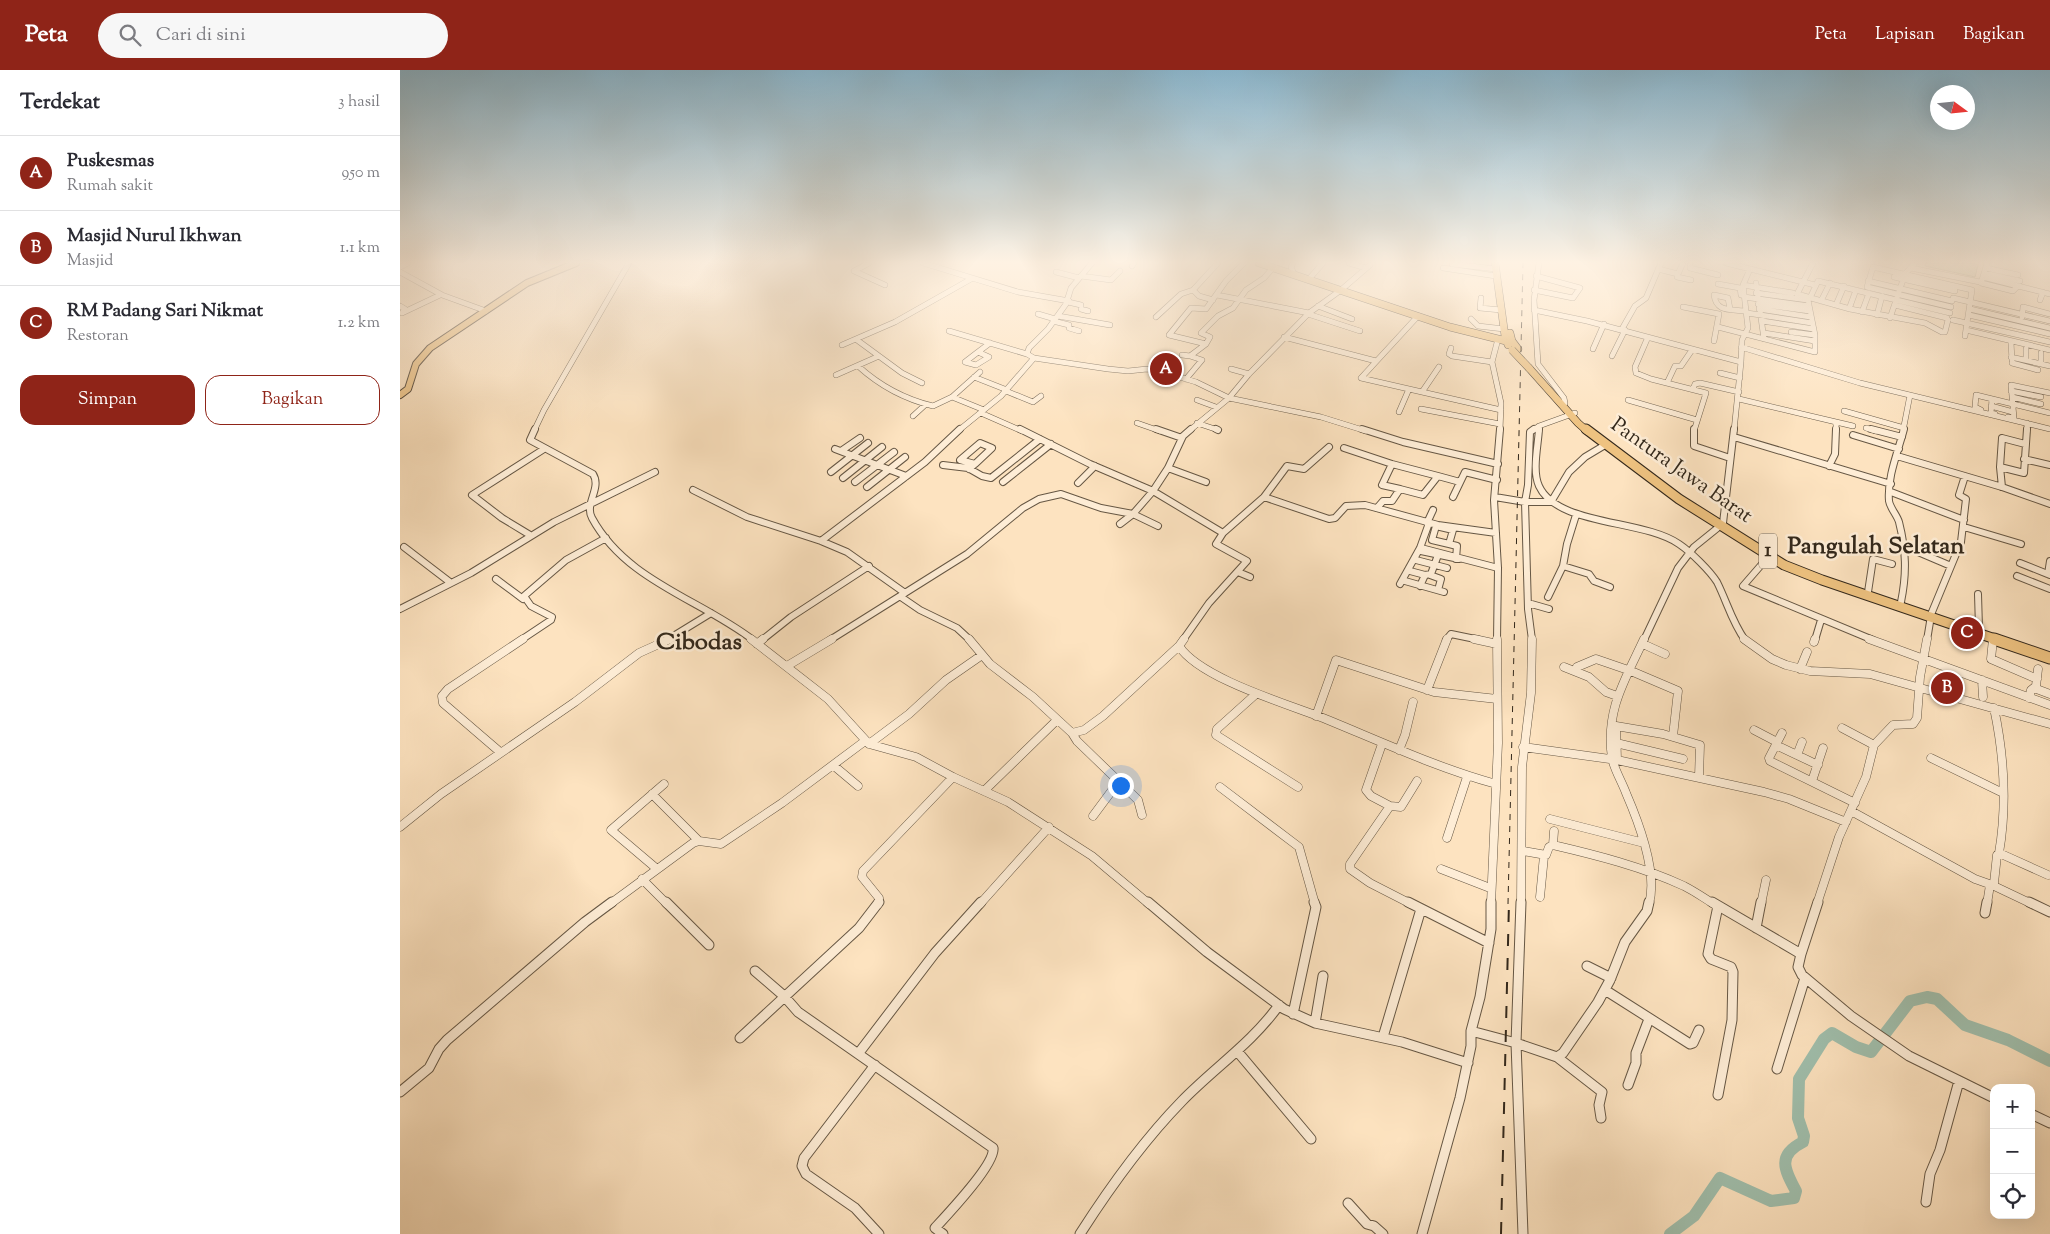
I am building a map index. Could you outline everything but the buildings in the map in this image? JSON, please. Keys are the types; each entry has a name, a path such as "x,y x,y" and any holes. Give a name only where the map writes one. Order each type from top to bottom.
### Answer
{"highway":[{"name":"1","path":"1422,317 1450,327 1506,341 1511,338 1507,317"},
{"path":"1503,317 1506,341"},
{"name":"1","path":"1450,327 1506,341"},
{"name":"Pantura Jawa Barat","path":"1506,341 1572,414 1587,426 1639,466 1722,524 1795,566 2050,653"},
{"name":"1","path":"1572,414 1605,445 1679,499 1722,524 1769,556 1802,573 1932,614 2050,658"}],"main road":[{"path":"400,395 408,389 416,364 424,354 477,317"}],"street":[{"path":"598,317 531,436 531,442 578,465 594,476 596,480 591,505 591,517 624,559 656,583 728,622 787,666 828,699 867,742 916,757 953,777 1008,802 1092,856 1207,952 1279,1006 1315,1023 1383,1037 1468,1064"},
{"path":"842,346 903,317"},
{"path":"1183,317 1169,335 1206,344"},
{"path":"1190,356 1206,344 1209,337 1201,333 1217,317"},
{"path":"1120,524 1144,503 1153,491 1168,468 1182,438 1197,423 1229,398 1249,374 1304,317"},
{"path":"1320,317 1360,331"},
{"path":"1348,317 1352,319"},
{"path":"1417,317 1361,378 1501,410"},
{"path":"1535,317 1538,364 1564,398 1565,405"},
{"path":"1571,317 1624,329 1692,350 1741,362"},
{"path":"1612,356 1630,317"},
{"path":"1714,341 1718,327 1718,317"},
{"path":"1558,1057 1577,1036 1605,990 1625,942 1647,911 1651,893 1650,873 1644,843 1614,759 1612,710 1664,595 1689,552 1722,524 1739,399 1741,347 1742,338 1746,334 1746,317"},
{"path":"1761,317 1764,336"},
{"path":"1775,317 1786,319 1794,317"},
{"path":"1764,336 1815,352 1812,317"},
{"path":"1887,317 1925,323 1944,332 1950,317"},
{"path":"1925,323 1927,317"},
{"path":"1953,317 1967,323 2050,342"},
{"path":"1965,336 1968,317"},
{"path":"1979,317 2050,334"},
{"path":"2006,317 2050,328"},
{"path":"2019,342 2022,317"},
{"path":"2035,317 2050,321"},
{"path":"1055,318 1110,325"},
{"path":"1055,318 1069,325 1069,328 1079,331"},
{"path":"1027,354 1029,348 1055,318"},
{"path":"1422,1234 1452,1129 1468,1064 1472,1046 1471,1031 1480,997 1489,943 1498,743 1498,568 1495,497 1501,410 1492,362 1506,341 1478,326 1471,319"},
{"path":"1786,319 1787,325"},
{"path":"1762,321 1814,329"},
{"path":"1593,349 1604,324"},
{"path":"1718,327 1746,334 1764,336 1789,334 1815,338"},
{"path":"1966,330 2050,350"},
{"path":"950,332 1027,354 1034,358 1119,371 1150,369 1186,379 1229,398 1321,417 1403,442 1498,464"},
{"path":"1788,345 1789,334"},
{"path":"1284,337 1376,361"},
{"path":"1648,337 1635,367 1636,372 1642,376 1706,394 1694,431 1695,447 1730,458"},
{"path":"857,340 902,373 922,383"},
{"path":"978,352 990,343"},
{"path":"2011,343 2012,362"},
{"path":"1741,347 1845,378 2050,429"},
{"path":"1451,348 1449,354 1452,356 1492,362"},
{"path":"1667,383 1675,366 1681,366 1692,350"},
{"path":"2026,350 2026,360"},
{"path":"2038,376 2041,353"},
{"path":"836,375 879,356"},
{"path":"1182,356 1190,356 1202,360 1186,379"},
{"path":"882,491 925,462 1006,390 1034,358"},
{"path":"2012,362 2026,360 2039,366"},
{"path":"2012,362 2050,366"},
{"path":"858,366 884,388 925,405 937,406 952,397 980,372"},
{"path":"1422,392 1439,367"},
{"path":"1231,369 1249,374"},
{"path":"1720,373 1740,378"},
{"path":"974,377 1034,402 1041,396"},
{"path":"1693,389 1695,384 1700,383 1739,392"},
{"path":"2014,412 1976,396 1975,407 2013,418 2014,412 2011,385 2041,394 2050,393"},
{"path":"1399,412 1409,389"},
{"path":"2012,394 2041,404"},
{"path":"2041,394 2042,412"},
{"path":"1901,602 1906,578 1904,546 1898,520 1889,503 1891,484 1910,395"},
{"path":"952,397 1095,466 1153,491 1223,532"},
{"path":"1739,399 1853,426"},
{"path":"1197,400 1216,407"},
{"path":"1628,400 1697,420"},
{"path":"1992,402 2050,413"},
{"path":"1991,412 1992,402"},
{"path":"913,416 925,405"},
{"path":"1421,409 1500,424"},
{"path":"1844,411 1904,428"},
{"path":"1523,1234 1516,1043 1523,851 1523,747 1531,693 1532,642 1528,603 1525,502 1528,484 1530,432 1539,426 1572,414"},
{"path":"1829,466 1835,454 1836,422"},
{"path":"1137,423 1182,438"},
{"path":"1197,423 1218,430"},
{"path":"2000,467 2024,473 2027,423"},
{"path":"1539,426 1537,478 1541,490 1551,502 1576,515 1642,528 1672,540 1689,552 1717,583 1732,620 1746,641 1772,659 1800,669 1859,673 2050,724"},
{"path":"1866,428 1902,437"},
{"path":"1853,435 1899,449"},
{"path":"1734,437 1891,484"},
{"path":"860,438 838,450 904,475"},
{"path":"2002,487 2000,467 2002,438 2025,444"},
{"path":"991,478 1040,439"},
{"path":"831,472 868,443"},
{"path":"969,469 975,464 992,448 980,443 960,460 975,464"},
{"path":"944,465 969,469 984,477 1006,483 1050,444"},
{"path":"1551,502 1573,467 1592,452 1605,445"},
{"path":"843,478 882,447"},
{"path":"1072,734 1084,730 1103,716 1179,646 1209,603 1247,561 1216,544 1223,532 1264,497 1287,466 1304,469 1329,447"},
{"path":"1344,448 1392,464 1460,482"},
{"path":"530,535 502,518 472,495 544,449"},
{"path":"855,482 894,452"},
{"path":"1897,456 2002,487 2050,504"},
{"path":"866,487 905,457"},
{"path":"2024,459 2050,466"},
{"path":"821,541 919,461"},
{"path":"1392,464 1382,485 1423,495 1438,476"},
{"path":"1078,483 1095,466"},
{"path":"1168,468 1206,482"},
{"path":"400,609 486,564 530,535 655,472"},
{"path":"1452,497 1467,472 1497,480"},
{"path":"1965,476 1959,495 1966,498 1961,542 1932,614 1920,669 1918,711 1915,722 1893,725 1874,745 1866,777 1846,822 1798,967 1805,978 1883,1039 1909,1056 1990,1096"},
{"path":"1377,508 1383,501 1392,501 1400,489"},
{"path":"693,490 747,517 821,541 847,552 870,566 920,610 957,628 970,639 982,655 1072,734 1138,800 1142,815"},
{"path":"1891,492 1964,524 2021,544"},
{"path":"787,666 967,554 1028,504 1046,496 1061,494 1101,508 1133,514 1158,526"},
{"path":"1264,497 1330,519 1335,518 1348,505 1377,508 1428,523 1496,533"},
{"path":"1495,497 1525,502 1551,502"},
{"path":"1410,571 1441,579 1441,591 1402,583 1420,548 1433,510"},
{"path":"1548,597 1564,566 1567,544 1576,515"},
{"path":"1449,544 1453,530 1436,526 1429,539 1449,544 1457,546 1457,558"},
{"path":"523,599 528,592 558,566 606,538"},
{"path":"404,546 452,583"},
{"path":"1904,546 1951,566"},
{"path":"1420,586 1434,564 1437,554 1498,568"},
{"path":"1769,556 1742,585 1821,620 2050,705"},
{"path":"1868,592 1873,558 1892,564"},
{"path":"1416,560 1447,568"},
{"path":"2020,563 2049,574 2050,560"},
{"path":"757,644 791,617 870,566"},
{"path":"1564,566 1589,574 1594,581 1610,587"},
{"path":"1238,572 1250,577"},
{"path":"2017,576 2050,589"},
{"path":"496,579 537,610 552,618 448,689 441,699 500,752"},
{"path":"1978,594 1979,628"},
{"path":"1528,603 1549,609"},
{"path":"400,827 441,794 575,702 639,653 672,638 711,613"},
{"path":"1814,642 1821,620"},
{"path":"1427,690 1448,636 1451,634 1497,644"},
{"path":"1993,638 1991,659 2037,679"},
{"path":"1643,644 1665,654"},
{"path":"1179,646 1203,666 1256,694 1467,777 1496,784"},
{"path":"1800,669 1806,652"},
{"path":"400,1092 428,1068 439,1049 447,1040 585,922 642,879 684,849 700,841 721,844 909,714 946,680 982,655"},
{"path":"1577,667 1596,659 1678,691 1673,736"},
{"path":"1316,716 1336,660 1441,694 1497,699"},
{"path":"1564,667 1589,677 1606,692 1617,696"},
{"path":"2029,698 2037,679 2038,669"},
{"path":"1982,680 1983,697"},
{"path":"2034,688 2050,694"},
{"path":"1256,694 1217,729 1216,735 1298,787"},
{"path":"1398,750 1405,736 1413,702"},
{"path":"1985,912 1991,885 1994,883 1997,855 2003,835 2001,742 1994,708"},
{"path":"984,791 1057,720"},
{"path":"1614,725 1673,736 1700,745 1698,777"},
{"path":"1842,728 1874,745"},
{"path":"1754,730 1818,766"},
{"path":"1782,733 1768,758 1770,761 1812,781 1975,879 2050,912"},
{"path":"1614,742 1683,759"},
{"path":"1797,755 1802,742"},
{"path":"1382,744 1366,790 1371,796 1390,806 1401,807 1417,781"},
{"path":"1523,747 1614,759 1776,794 1846,822"},
{"path":"1812,781 1823,748"},
{"path":"1931,758 2003,793"},
{"path":"833,765 858,786"},
{"path":"740,1038 859,928 879,902 878,895 862,877 863,871 953,777"},
{"path":"1447,838 1467,777"},
{"path":"1093,816 1118,781"},
{"path":"656,869 611,830 664,784"},
{"path":"1220,787 1299,847 1316,907 1293,1014"},
{"path":"652,794 700,841"},
{"path":"1390,806 1350,867 1353,872 1370,883 1489,943"},
{"path":"1550,819 1644,843"},
{"path":"858,1054 934,953 1049,827"},
{"path":"1553,845 1554,831"},
{"path":"1540,897 1544,856 1549,846 1553,845 1580,851 1684,886 1801,954"},
{"path":"1523,851 1544,856"},
{"path":"1999,853 2048,875"},
{"path":"1441,869 1490,888"},
{"path":"642,879 709,945"},
{"path":"1756,928 1766,880"},
{"path":"1718,906 1708,954 1711,959 1732,968 1733,979 1732,1020 1718,1095"},
{"path":"1383,1037 1421,909"},
{"path":"1587,966 1611,978"},
{"path":"755,971 784,996 798,1012 993,1148 992,1158 936,1232"},
{"path":"1315,1023 1323,976"},
{"path":"1777,1069 1805,978"},
{"path":"1605,990 1692,1044 1699,1030"},
{"path":"1080,1234 1103,1199 1171,1113 1197,1085 1237,1051 1271,1017 1279,1006"},
{"path":"1628,1085 1636,1063 1636,1053 1649,1018"},
{"path":"1471,1031 1558,1057 1603,1093 1599,1106 1601,1118"},
{"path":"1237,1051 1311,1139"},
{"path":"875,1065 804,1158 802,1169 806,1174 855,1208 879,1234"},
{"path":"1926,1202 1930,1174 1940,1150 1959,1081"},
{"path":"2035,1116 2050,1123"},
{"path":"1348,1203 1367,1224 1374,1226 1383,1234"}],"waterway":[{"path":"1670,1234 1694,1216 1720,1178 1771,1201 1794,1198 1796,1191 1788,1176 1785,1163 1789,1152 1803,1142 1804,1136 1798,1118 1799,1079 1824,1039 1832,1033 1856,1047 1871,1052 1910,1001 1927,997 1937,999 1965,1025 2008,1040 2050,1061"}],"railway":[{"path":"1508,904 1522,317"},
{"path":"1501,1234 1509,902"}],"place":[{"name":"Puskesmas","path":"1166,369"},
{"name":"RM Padang Sari Nikmat","path":"1967,633"},
{"name":"Masjid Nurul Ikhwan","path":"1947,688"}],"district":[{"name":"Pangulah Selatan","path":"1876,547"},
{"name":"Cibodas","path":"699,643"}]}
